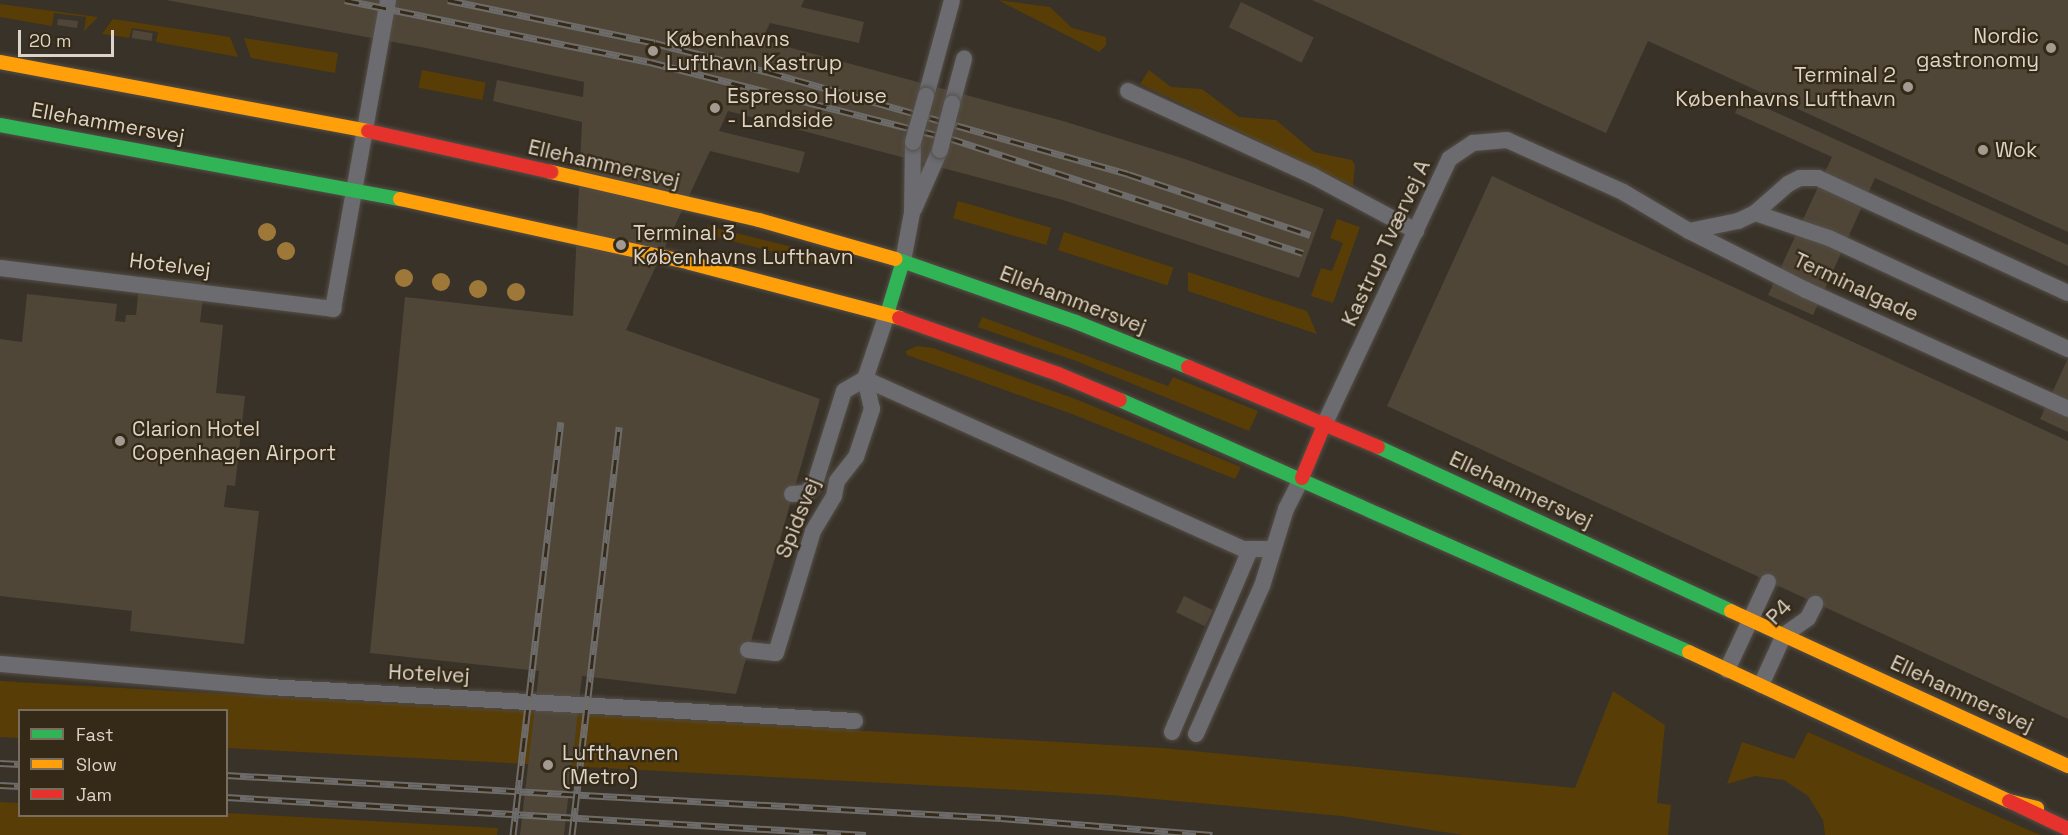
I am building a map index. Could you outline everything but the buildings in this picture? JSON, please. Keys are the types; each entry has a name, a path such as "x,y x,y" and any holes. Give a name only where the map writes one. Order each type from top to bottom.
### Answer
{"main road":[{"name":"Ellehammersvej","path":"0,62 365,130 759,220 903,261 1076,322 1325,423 2068,766"},
{"name":"Ellehammersvej","path":"0,125 353,189 690,263 887,314 1058,374 1302,478 1761,685 2009,801 2068,816"},
{"path":"887,314 903,261"},
{"path":"1302,478 1325,423"},
{"path":"2009,801 2068,829"}],"lane":[{"path":"353,189 388,0"},
{"path":"903,261 912,213 910,151 952,0"},
{"path":"912,213 937,160 964,59"},
{"path":"1128,91 1313,176 1416,231"},
{"name":"Kastrup Tværvej A","path":"1325,423 1449,159 1473,143 1507,140 1623,192 1689,231"},
{"path":"1689,231 1738,221 1755,213 1788,184 1800,178 1818,178 2068,293"},
{"name":"Hotelvej","path":"0,268 333,309 353,189"},
{"name":"Terminalgade","path":"1755,213 1829,238 2068,349"},
{"name":"Terminalgade","path":"1689,231 1806,290 2068,409"},
{"path":"887,314 865,379 1249,552 1274,549"},
{"name":"Spidsvej","path":"748,650 776,653 813,531 834,496 837,481 856,457 872,409 865,379 844,390 815,483 806,493 792,494"},
{"path":"1196,734 1262,586 1286,509 1302,478"},
{"path":"1172,732 1249,552"},
{"name":"P4","path":"1727,670 1768,582"},
{"name":"P4","path":"1761,685 1784,635 1808,618 1815,604"},
{"name":"Hotelvej","path":"0,664 269,687 855,721"}],"shaded area":[{"path":"998,0 1050,7 1072,28 1106,37 1106,45 1099,52"},
{"path":"0,4 98,17 84,31 86,17 54,13 52,26 0,17"},
{"path":"113,19 230,37 238,57 156,42 158,32 132,28 129,38 102,34"},
{"path":"244,38 338,53 335,73 251,58"},
{"path":"422,70 486,82 482,100 419,88"},
{"path":"1149,70 1171,87 1202,89 1239,117 1276,120 1314,152 1352,160 1355,165 1353,186 1140,84"},
{"path":"958,201 1051,228 1046,245 953,218"},
{"path":"1337,219 1360,227 1333,303 1311,296 1321,268 1332,271 1343,243 1330,238"},
{"path":"707,226 833,257 830,267 705,234"},
{"path":"1064,232 1173,268 1168,286 1058,250"},
{"path":"1188,272 1307,311 1317,334 1188,291"},
{"path":"982,317 1168,386 1173,377 1258,411 1249,431 1076,361 978,327"},
{"path":"917,346 933,348 1078,400 1241,467 1235,479 1072,414 907,355 906,351"},
{"path":"0,681 1162,748 1575,788 1613,691 1665,725 1657,803 1671,805 1668,835 1463,835 1341,816 1110,795 228,748 228,709 18,709 18,738 0,737"},
{"path":"1808,732 2041,835 1825,835 1823,820 1808,796 1784,780 1755,776 1727,784 1742,742 1794,759"},
{"path":"0,802 18,803 18,817 228,817 228,813 498,828 497,835 0,835"}],"railway":[{"path":"345,0 650,62 949,138 1303,253"},
{"path":"448,0 655,43 768,72 1128,174 1310,235"},
{"path":"513,835 561,422"},
{"path":"572,835 619,427"},
{"path":"0,763 18,764"},
{"path":"228,775 1001,818 1212,835"},
{"path":"0,785 18,786"},
{"path":"228,797 866,835"}],"traffic: fast":[{"path":"0,125 400,199"},
{"path":"896,259 1076,322 1188,367"},
{"path":"887,314 903,261"},
{"path":"1120,400 1689,652"},
{"path":"1378,447 1731,611"}],"traffic: slow":[{"path":"0,62 368,131"},
{"path":"551,172 759,220 896,259"},
{"path":"400,199 690,263 899,318"},
{"path":"1731,611 2068,766"},
{"path":"1689,652 2009,801 2037,808"}],"traffic: jam":[{"path":"368,131 551,172"},
{"path":"899,318 1058,374 1120,400"},
{"path":"1188,367 1378,447"},
{"path":"1302,478 1325,423"},
{"path":"2009,801 2068,829"}],"place":[{"name":"Nordic gastronomy","path":"2051,48"},
{"name":"Københavns Lufthavn Kastrup","path":"653,51"},
{"name":"Terminal 2 Københavns Lufthavn","path":"1908,87"},
{"name":"Espresso House - Landside","path":"715,108"},
{"name":"Wok","path":"1983,150"},
{"name":"Terminal 3 Københavns Lufthavn","path":"621,245"},
{"name":"Clarion Hotel Copenhagen Airport","path":"120,441"},
{"name":"Lufthavnen (Metro)","path":"548,765"}]}
